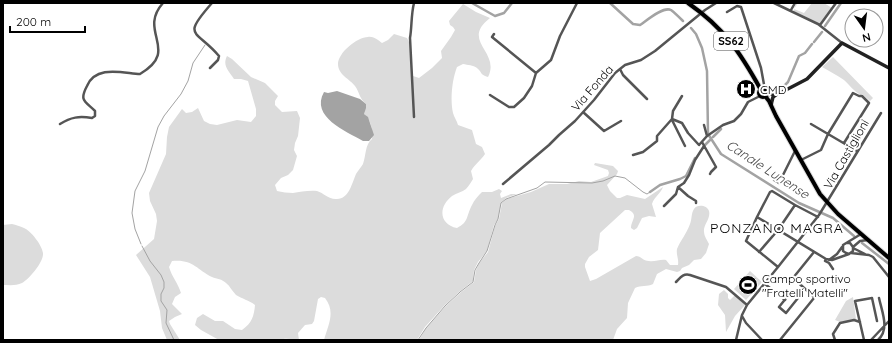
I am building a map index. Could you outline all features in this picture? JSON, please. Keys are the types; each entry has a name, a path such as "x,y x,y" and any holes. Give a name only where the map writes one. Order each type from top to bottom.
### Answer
{"main road":[{"name":"SS62","path":"688,3 722,31 733,43 771,105 820,194 827,203 888,257"}],"street":[{"path":"60,124 73,117 79,116 92,118 95,116 95,112 83,100 88,82 93,76 101,72 140,74 155,63 158,59 159,47 153,25 157,10 163,3"},
{"path":"210,68 218,60 219,56 197,36 194,30 198,19 212,3"},
{"path":"414,3 411,14 412,28 410,38 414,117"},
{"path":"490,95 509,107 514,107 524,98 532,86 536,73 551,60 560,36 577,3"},
{"name":"Via Fonda","path":"503,184 550,145 583,112 612,75 624,65 644,58 655,51 705,10 716,3"},
{"path":"774,3 820,25 842,43 889,68"},
{"path":"791,10 795,3"},
{"path":"820,25 836,3"},
{"path":"727,12 740,4 761,68 764,93"},
{"path":"494,34 492,37 536,73"},
{"path":"771,105 773,97 807,79 842,43"},
{"path":"620,69 623,75 647,99"},
{"path":"707,136 723,125 734,121 741,114 748,102 764,93 782,92"},
{"path":"801,160 821,150 828,134 853,93 862,96 868,103 844,143"},
{"path":"682,96 673,111 672,119 684,146"},
{"path":"583,112 604,131 621,121"},
{"name":"Via Castiglioni","path":"736,340 742,315 747,304 778,268 822,212 881,112"},
{"path":"672,119 682,123 688,133 699,145 704,145"},
{"path":"633,155 643,152 657,141 657,136 672,119"},
{"path":"811,124 857,151"},
{"path":"664,206 676,194 678,187 689,175 695,160 704,145 707,136 704,125"},
{"path":"704,145 716,167 710,174"},
{"path":"774,176 774,180 779,183 796,151"},
{"path":"678,187 696,201 696,203"},
{"path":"778,268 746,241 771,191 795,205 819,216"},
{"path":"759,252 778,230 795,205"},
{"path":"757,217 828,260 850,253 860,241 862,234"},
{"path":"854,238 856,235 856,229"},
{"path":"832,269 829,263 825,261 837,254 847,243 862,234"},
{"path":"860,241 868,240"},
{"path":"847,243 850,243 853,248 876,260 889,277"},
{"path":"857,245 859,250"},
{"path":"843,246 843,251 846,253 869,255"},
{"path":"780,340 814,298 793,278 814,252"},
{"path":"676,282 683,275 690,275 726,287 747,304"},
{"path":"765,284 785,300"},
{"path":"791,292 798,298 786,313 779,307 785,300 791,292"},
{"path":"864,340 855,301 872,298 877,321"},
{"path":"878,340 884,331 885,325 879,298"},
{"path":"742,315 746,323 762,340"},
{"path":"835,340 834,334 840,323 854,320 860,322"},
{"path":"871,340 889,321"}],"shaded area":[{"path":"812,3 824,3 832,8 820,24 794,11 794,9 804,13"},
{"path":"463,4 490,18 482,26 479,33 480,40 490,60 491,68 488,77 472,66 463,64 457,67 452,90 452,108 458,125 472,130 476,144 482,147 485,154 471,171 473,179 468,187 447,200 444,205 442,215 447,223 457,228 464,223 474,201 482,192 492,192 499,189 502,191 500,194 501,198 511,194 517,194 506,198 501,203 498,219 494,225 487,251 478,262 474,270 473,281 444,306 425,327 417,340 324,340 331,313 325,298 321,297 318,299 314,321 312,324 305,325 298,333 299,340 219,340 195,325 197,318 203,314 215,321 223,321 235,329 242,330 252,319 255,305 236,295 229,286 221,280 212,277 194,265 185,262 172,261 169,267 181,293 175,297 172,304 182,314 169,321 180,340 167,340 162,328 160,311 150,277 136,255 154,239 157,221 156,214 150,201 149,193 166,154 169,127 182,109 186,113 192,112 198,108 204,121 217,125 237,120 251,122 256,116 256,109 248,81 234,79 228,71 225,63 227,56 251,77 265,83 278,96 275,101 275,105 282,112 297,111 300,118 298,136 294,150 297,156 293,170 288,175 281,178 275,185 277,191 293,193 317,191 331,198 337,199 341,198 347,193 356,174 363,164 367,147 372,139 370,122 364,114 366,104 362,100 353,83 340,71 338,64 341,55 349,46 364,38 372,37 382,43 394,34 407,38 410,47 413,76 419,78 442,58 441,51 455,30 450,25 449,21"},
{"path":"833,57 873,98 870,101 862,94 861,95 856,92 844,80 822,67"},
{"path":"337,91 360,99 366,104 364,114 368,117 374,135 369,141 363,141 339,128 326,116 322,109 321,101 324,92 328,93"},
{"path":"595,163 613,166 618,171 607,185 610,191 617,198 627,195 645,199 663,187 652,204 656,217 649,216 642,218 637,228 634,230 631,228 631,225 634,214 629,210 625,210 600,233 598,250 589,257 585,264 590,281 636,256 647,261 666,260 670,265 678,265 677,249 689,227 693,211 697,206 704,206 709,211 704,229 704,235 709,244 706,253 701,259 694,260 689,265 677,272 666,269 657,274 653,284 635,288 628,303 627,318 617,329 613,340 419,340 426,328 445,307 474,282 479,263 488,252 495,226 499,219 502,203 506,199 531,192 549,184 567,184 579,181 591,182 608,176 608,170 594,165"},
{"path":"12,224 24,228 33,235 41,246 43,257 36,270 25,281 17,285 3,285 3,225"},
{"name":"Campo sportivo \"Fratelli Matelli\"","path":"750,271 762,282 746,300 734,289"},
{"path":"724,290 728,294 728,298 730,300 735,295 745,305 735,316 726,332 725,315 718,305 719,294"},
{"path":"853,297 856,319 840,322 835,320 846,301"}],"waterway":[{"name":"Canale Lunense","path":"472,3 495,16 504,13 512,3"},
{"name":"Canale Lunense","path":"610,3 633,24 640,25 650,17 668,9 683,21"},
{"path":"825,26 841,3"},
{"name":"Canale Lunense","path":"691,28 696,34 702,48 707,71 708,134 721,154 799,203 833,218 854,236"},
{"path":"814,42 822,32"},
{"path":"774,90 783,87 788,82 799,56 805,53 812,44"},
{"path":"141,244 135,229 132,213 135,191 145,171 158,127 164,116 181,94 188,81 193,63 205,45"},
{"path":"713,137 721,129"},
{"path":"704,146 711,139"},
{"path":"650,192 660,185 686,176 695,158"},
{"path":"418,340 445,306 473,282 475,270 487,251 498,219 501,203 506,199 537,188 545,182 592,183 603,181 615,176 625,178 647,194 650,192"},
{"name":"Canale Lunense","path":"862,243 889,264"},
{"path":"142,246 164,282 161,301 167,310 166,323 174,340"}],"place":[{"name":"CMD","path":"746,89"},
{"name":"Campo sportivo \"Fratelli Matelli\"","path":"748,285"}],"district":[{"name":"PONZANO MAGRA","path":"777,228"}]}
